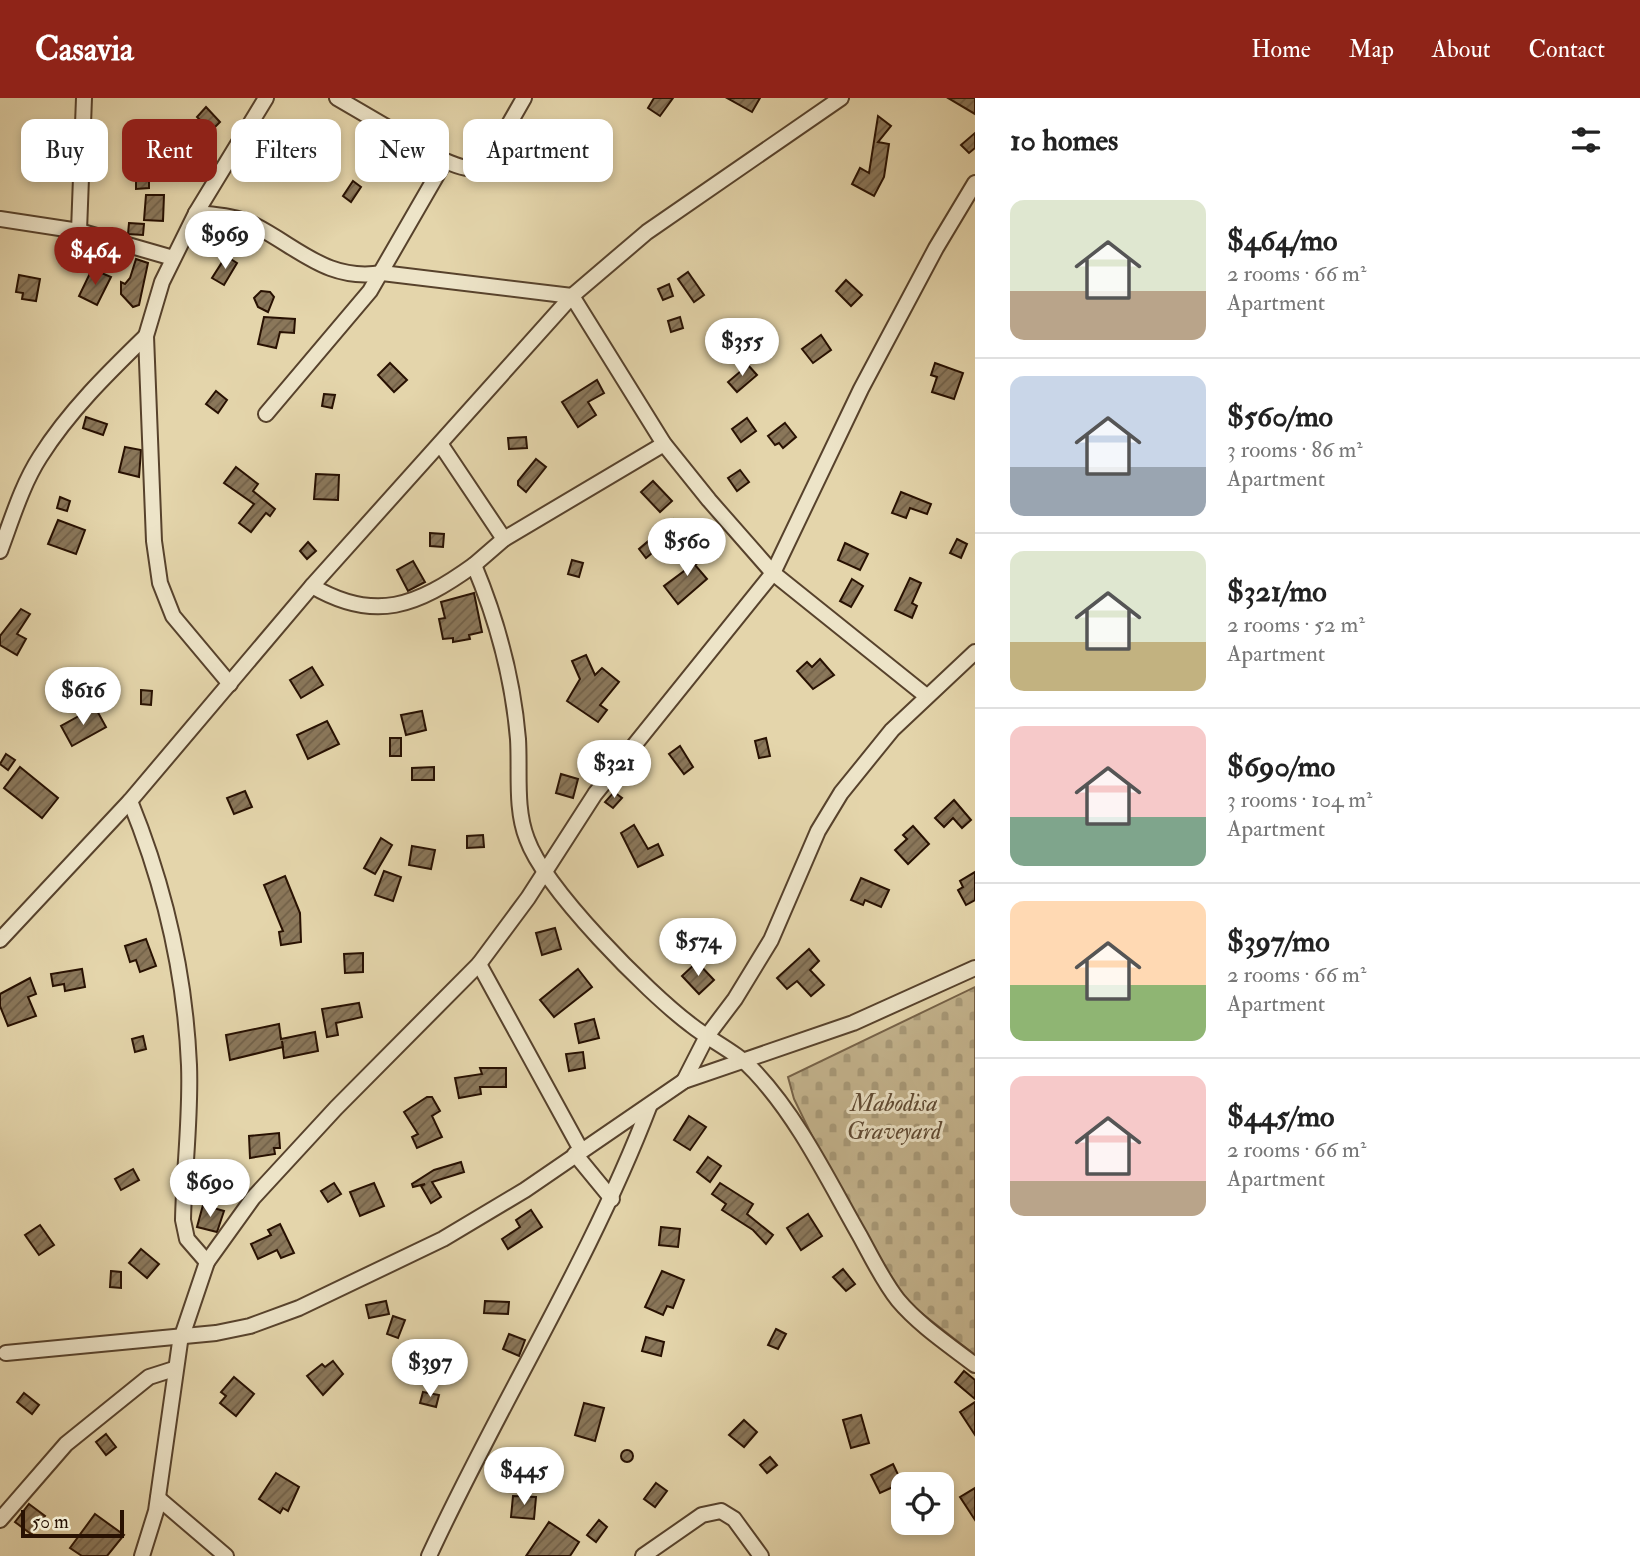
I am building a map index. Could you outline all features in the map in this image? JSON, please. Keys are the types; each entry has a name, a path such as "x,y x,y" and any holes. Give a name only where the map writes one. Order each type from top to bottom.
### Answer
{"street":[{"path":"79,231 84,98"},
{"path":"230,684 173,616 160,583 154,541 146,336 162,282 173,258 196,213 266,98"},
{"path":"337,98 373,119"},
{"path":"449,163 465,169 481,167 524,98"},
{"path":"817,114 823,98"},
{"path":"0,940 130,801 312,586 572,296 647,232 841,98"},
{"path":"266,414 349,320 382,273 433,182"},
{"path":"142,1556 158,1498 174,1369 207,1262 253,1198 480,964 595,794 773,573 862,389 936,248 975,184"},
{"path":"196,213 252,223 325,267 342,273 363,276 382,273 572,296"},
{"path":"0,219 79,231 173,258"},
{"path":"572,296 664,444 773,573 925,695"},
{"path":"0,551 40,457 89,394 146,336"},
{"path":"312,586 348,604 369,608 388,606 431,592 474,565 504,539 664,444"},
{"path":"441,445 504,539"},
{"path":"474,565 487,597 504,657 517,737 521,806 526,837 544,873 658,997 743,1062 764,1082 806,1141 899,1301 975,1365"},
{"path":"684,1081 707,1036 735,999 771,940 818,831 841,793 866,758 925,695 975,652"},
{"path":"130,801 159,877 180,965 189,1067 183,1220 187,1239 207,1262"},
{"path":"480,964 578,1152 612,1199"},
{"path":"2,1352 250,1326 327,1296 462,1229 649,1107 684,1081 853,1023 975,968"},
{"path":"429,1556 461,1487 612,1199 649,1107"},
{"path":"0,1520 66,1444 149,1377 174,1369"},
{"path":"158,1498 226,1556"},
{"path":"643,1556 702,1515 722,1511 734,1519 761,1556"}],"green space":[{"name":"Mabodisa Graveyard","path":"975,987 975,1355 901,1297 858,1230 794,1099 788,1077"}],"building":[{"path":"654,98 673,98 660,116 648,108"},
{"path":"727,98 760,98 752,112"},
{"path":"948,98 975,98 975,114"},
{"path":"206,107 220,122 217,125 217,119 197,117"},
{"path":"878,116 891,126 878,142 889,144 884,177 874,196 852,184 860,168 869,173"},
{"path":"975,133 975,148 969,153 961,145"},
{"path":"353,181 361,187 351,202 343,196"},
{"path":"136,182 149,182 149,188 136,189"},
{"path":"146,195 164,195 163,221 144,220"},
{"path":"129,223 144,224 143,235 128,234"},
{"path":"226,256 237,263 224,285 212,278"},
{"path":"136,259 148,263 139,305 133,307 121,294 121,282 125,284 130,278"},
{"path":"92,269 111,277 97,305 79,296"},
{"path":"688,272 704,295 694,302 678,279"},
{"path":"19,275 40,279 36,301 22,299 23,293 16,292"},
{"path":"846,280 862,295 851,306 836,291"},
{"path":"669,284 673,296 663,300 658,289"},
{"path":"261,291 270,292 274,297 268,312 258,307 254,298"},
{"path":"264,317 295,319 294,333 280,332 276,348 258,344"},
{"path":"680,317 683,328 671,332 668,321"},
{"path":"821,335 831,350 813,363 802,349"},
{"path":"390,363 407,380 394,392 378,375"},
{"path":"935,363 963,373 954,399 932,392 937,377 931,375"},
{"path":"748,365 757,375 737,392 728,382"},
{"path":"597,380 604,393 588,402 596,415 578,427 562,402"},
{"path":"216,391 227,400 218,413 206,404"},
{"path":"324,394 335,395 332,408 322,406"},
{"path":"86,417 107,424 103,435 83,428"},
{"path":"747,418 756,431 741,442 732,429"},
{"path":"785,423 796,437 783,448 779,443 775,445 768,436"},
{"path":"526,437 527,448 509,449 508,438"},
{"path":"125,447 141,450 139,477 119,472"},
{"path":"536,459 546,467 526,492 518,485 518,481"},
{"path":"236,467 258,484 253,491 275,509 270,516 266,513 251,532 239,523 254,504 224,483"},
{"path":"740,470 749,482 737,491 728,478"},
{"path":"316,474 339,475 338,500 314,499"},
{"path":"653,481 672,501 660,512 641,492"},
{"path":"901,492 931,504 927,514 910,508 906,518 892,513"},
{"path":"60,497 70,501 67,511 57,508"},
{"path":"674,519 684,526 646,558 639,549"},
{"path":"58,520 85,530 76,554 48,544"},
{"path":"430,533 444,534 443,547 430,546"},
{"path":"957,539 967,544 961,558 950,553"},
{"path":"308,542 316,551 307,559 300,551"},
{"path":"845,543 868,554 860,570 838,560"},
{"path":"696,548 704,558 695,565 707,579 678,604 664,586 684,571 686,567 681,560"},
{"path":"572,560 583,563 579,577 568,574"},
{"path":"413,561 425,582 408,591 397,570"},
{"path":"910,578 921,583 912,603 917,606 912,618 895,610"},
{"path":"852,579 863,586 851,607 840,601"},
{"path":"474,593 482,632 469,635 470,639 453,642 453,638 443,639 439,619 445,618 441,602"},
{"path":"21,609 30,614 17,634 26,639 17,655 0,645 0,636"},
{"path":"586,655 595,675 602,668 619,682 600,705 607,710 598,722 567,701 580,679 572,661"},
{"path":"820,659 834,675 813,689 797,671 807,662 812,667"},
{"path":"312,667 323,685 301,698 290,680"},
{"path":"84,676 95,676 94,698 83,698"},
{"path":"141,690 152,691 151,705 141,704"},
{"path":"95,707 106,727 72,746 61,726"},
{"path":"422,711 426,730 406,735 401,715"},
{"path":"327,721 339,744 308,759 297,735"},
{"path":"390,738 401,738 401,756 390,756"},
{"path":"766,738 770,756 759,758 755,741"},
{"path":"680,746 693,767 684,774 669,754"},
{"path":"6,754 15,760 8,770 0,764"},
{"path":"20,767 58,798 42,818 4,788"},
{"path":"434,767 434,780 412,780 412,768"},
{"path":"561,774 578,779 573,798 556,793"},
{"path":"245,791 252,807 234,814 227,798"},
{"path":"614,792 622,798 613,808 605,802"},
{"path":"954,800 971,820 962,828 953,818 944,827 935,818"},
{"path":"634,825 648,849 658,844 663,855 638,867 621,833"},
{"path":"913,826 929,844 908,864 895,850 907,839 903,835"},
{"path":"483,835 484,847 467,848 467,836"},
{"path":"381,838 392,845 375,874 364,868"},
{"path":"412,846 435,850 431,869 409,865"},
{"path":"384,871 401,877 393,901 375,895"},
{"path":"975,872 975,900 966,905 958,890 963,887 960,881"},
{"path":"285,876 300,913 301,942 281,945 279,932 283,931 264,885"},
{"path":"861,878 889,890 881,907 865,900 863,905 851,900"},
{"path":"555,928 561,949 542,955 536,933"},
{"path":"146,939 156,966 140,972 136,960 130,962 125,946"},
{"path":"809,949 819,961 810,970 824,985 811,996 797,981 787,989 777,978"},
{"path":"363,953 363,972 345,973 344,954"},
{"path":"697,962 714,980 699,994 682,976"},
{"path":"82,969 85,987 65,991 64,984 53,986 51,974"},
{"path":"578,969 592,987 554,1017 540,1000"},
{"path":"30,978 36,994 28,997 36,1016 8,1026 0,1006 0,994"},
{"path":"359,1003 362,1017 336,1023 338,1035 327,1037 322,1009"},
{"path":"594,1019 599,1038 579,1043 575,1024"},
{"path":"279,1024 281,1039 315,1032 318,1051 284,1058 283,1047 230,1060 226,1035"},
{"path":"143,1036 146,1049 135,1052 132,1039"},
{"path":"583,1052 585,1068 569,1071 566,1054"},
{"path":"480,1068 506,1068 506,1087 480,1087 481,1094 459,1098 455,1078 482,1074"},
{"path":"427,1097 432,1097 440,1111 432,1116 442,1137 417,1148 412,1137 418,1134 404,1112"},
{"path":"689,1116 706,1127 690,1150 674,1140"},
{"path":"279,1133 280,1148 274,1148 275,1154 250,1158 249,1136"},
{"path":"708,1157 721,1166 710,1182 697,1172"},
{"path":"461,1162 464,1172 432,1182 441,1197 431,1203 421,1186 425,1184 413,1187 412,1184 434,1170"},
{"path":"133,1169 139,1180 121,1190 115,1179"},
{"path":"334,1183 341,1194 328,1202 321,1191"},
{"path":"374,1183 384,1206 360,1216 350,1192"},
{"path":"720,1183 753,1204 747,1214 773,1235 766,1244 753,1230 722,1210 726,1204 712,1194"},
{"path":"203,1205 224,1211 217,1232 197,1227"},
{"path":"531,1210 542,1227 508,1249 502,1239 520,1227 516,1220"},
{"path":"808,1214 822,1236 801,1250 787,1228"},
{"path":"280,1224 294,1253 281,1258 277,1250 258,1259 251,1244 271,1235 268,1230"},
{"path":"40,1225 54,1245 39,1255 25,1235"},
{"path":"661,1227 680,1229 678,1247 659,1245"},
{"path":"141,1249 159,1264 147,1278 129,1263"},
{"path":"843,1269 855,1284 846,1291 833,1277"},
{"path":"111,1271 121,1272 121,1288 110,1287"},
{"path":"662,1271 684,1280 673,1308 667,1306 663,1315 645,1307"},
{"path":"386,1301 389,1314 369,1318 366,1305"},
{"path":"485,1301 509,1302 508,1314 484,1313"},
{"path":"393,1316 405,1320 398,1338 387,1334"},
{"path":"776,1329 786,1334 778,1349 768,1345"},
{"path":"509,1334 525,1340 519,1356 503,1349"},
{"path":"646,1337 664,1342 661,1356 642,1351"},
{"path":"333,1361 343,1374 323,1395 307,1376 322,1364 325,1367"},
{"path":"964,1371 975,1380 975,1399 955,1382"},
{"path":"234,1377 254,1394 236,1416 220,1403 226,1396 221,1392"},
{"path":"423,1392 439,1395 436,1407 420,1403"},
{"path":"24,1393 39,1405 32,1414 17,1402"},
{"path":"975,1402 975,1435 960,1412"},
{"path":"584,1403 604,1408 595,1441 575,1435"},
{"path":"861,1415 869,1443 851,1448 843,1420"},
{"path":"744,1420 757,1432 744,1447 729,1435"},
{"path":"106,1434 116,1447 106,1455 96,1442"},
{"path":"627,1450 633,1456 627,1462 621,1456"},
{"path":"770,1457 777,1465 767,1473 760,1465"},
{"path":"893,1464 897,1472 891,1472 891,1488 880,1493 871,1475"},
{"path":"276,1473 299,1487 288,1511 283,1508 280,1513 259,1499"},
{"path":"656,1483 667,1491 655,1507 644,1499"},
{"path":"975,1488 975,1520 960,1497"},
{"path":"513,1496 536,1497 534,1519 511,1517"},
{"path":"29,1504 45,1516 31,1534 15,1522"},
{"path":"95,1514 124,1535 107,1556 82,1556 70,1548"},
{"path":"599,1520 607,1527 596,1542 587,1535"},
{"path":"549,1522 579,1542 570,1556 526,1556"}]}
